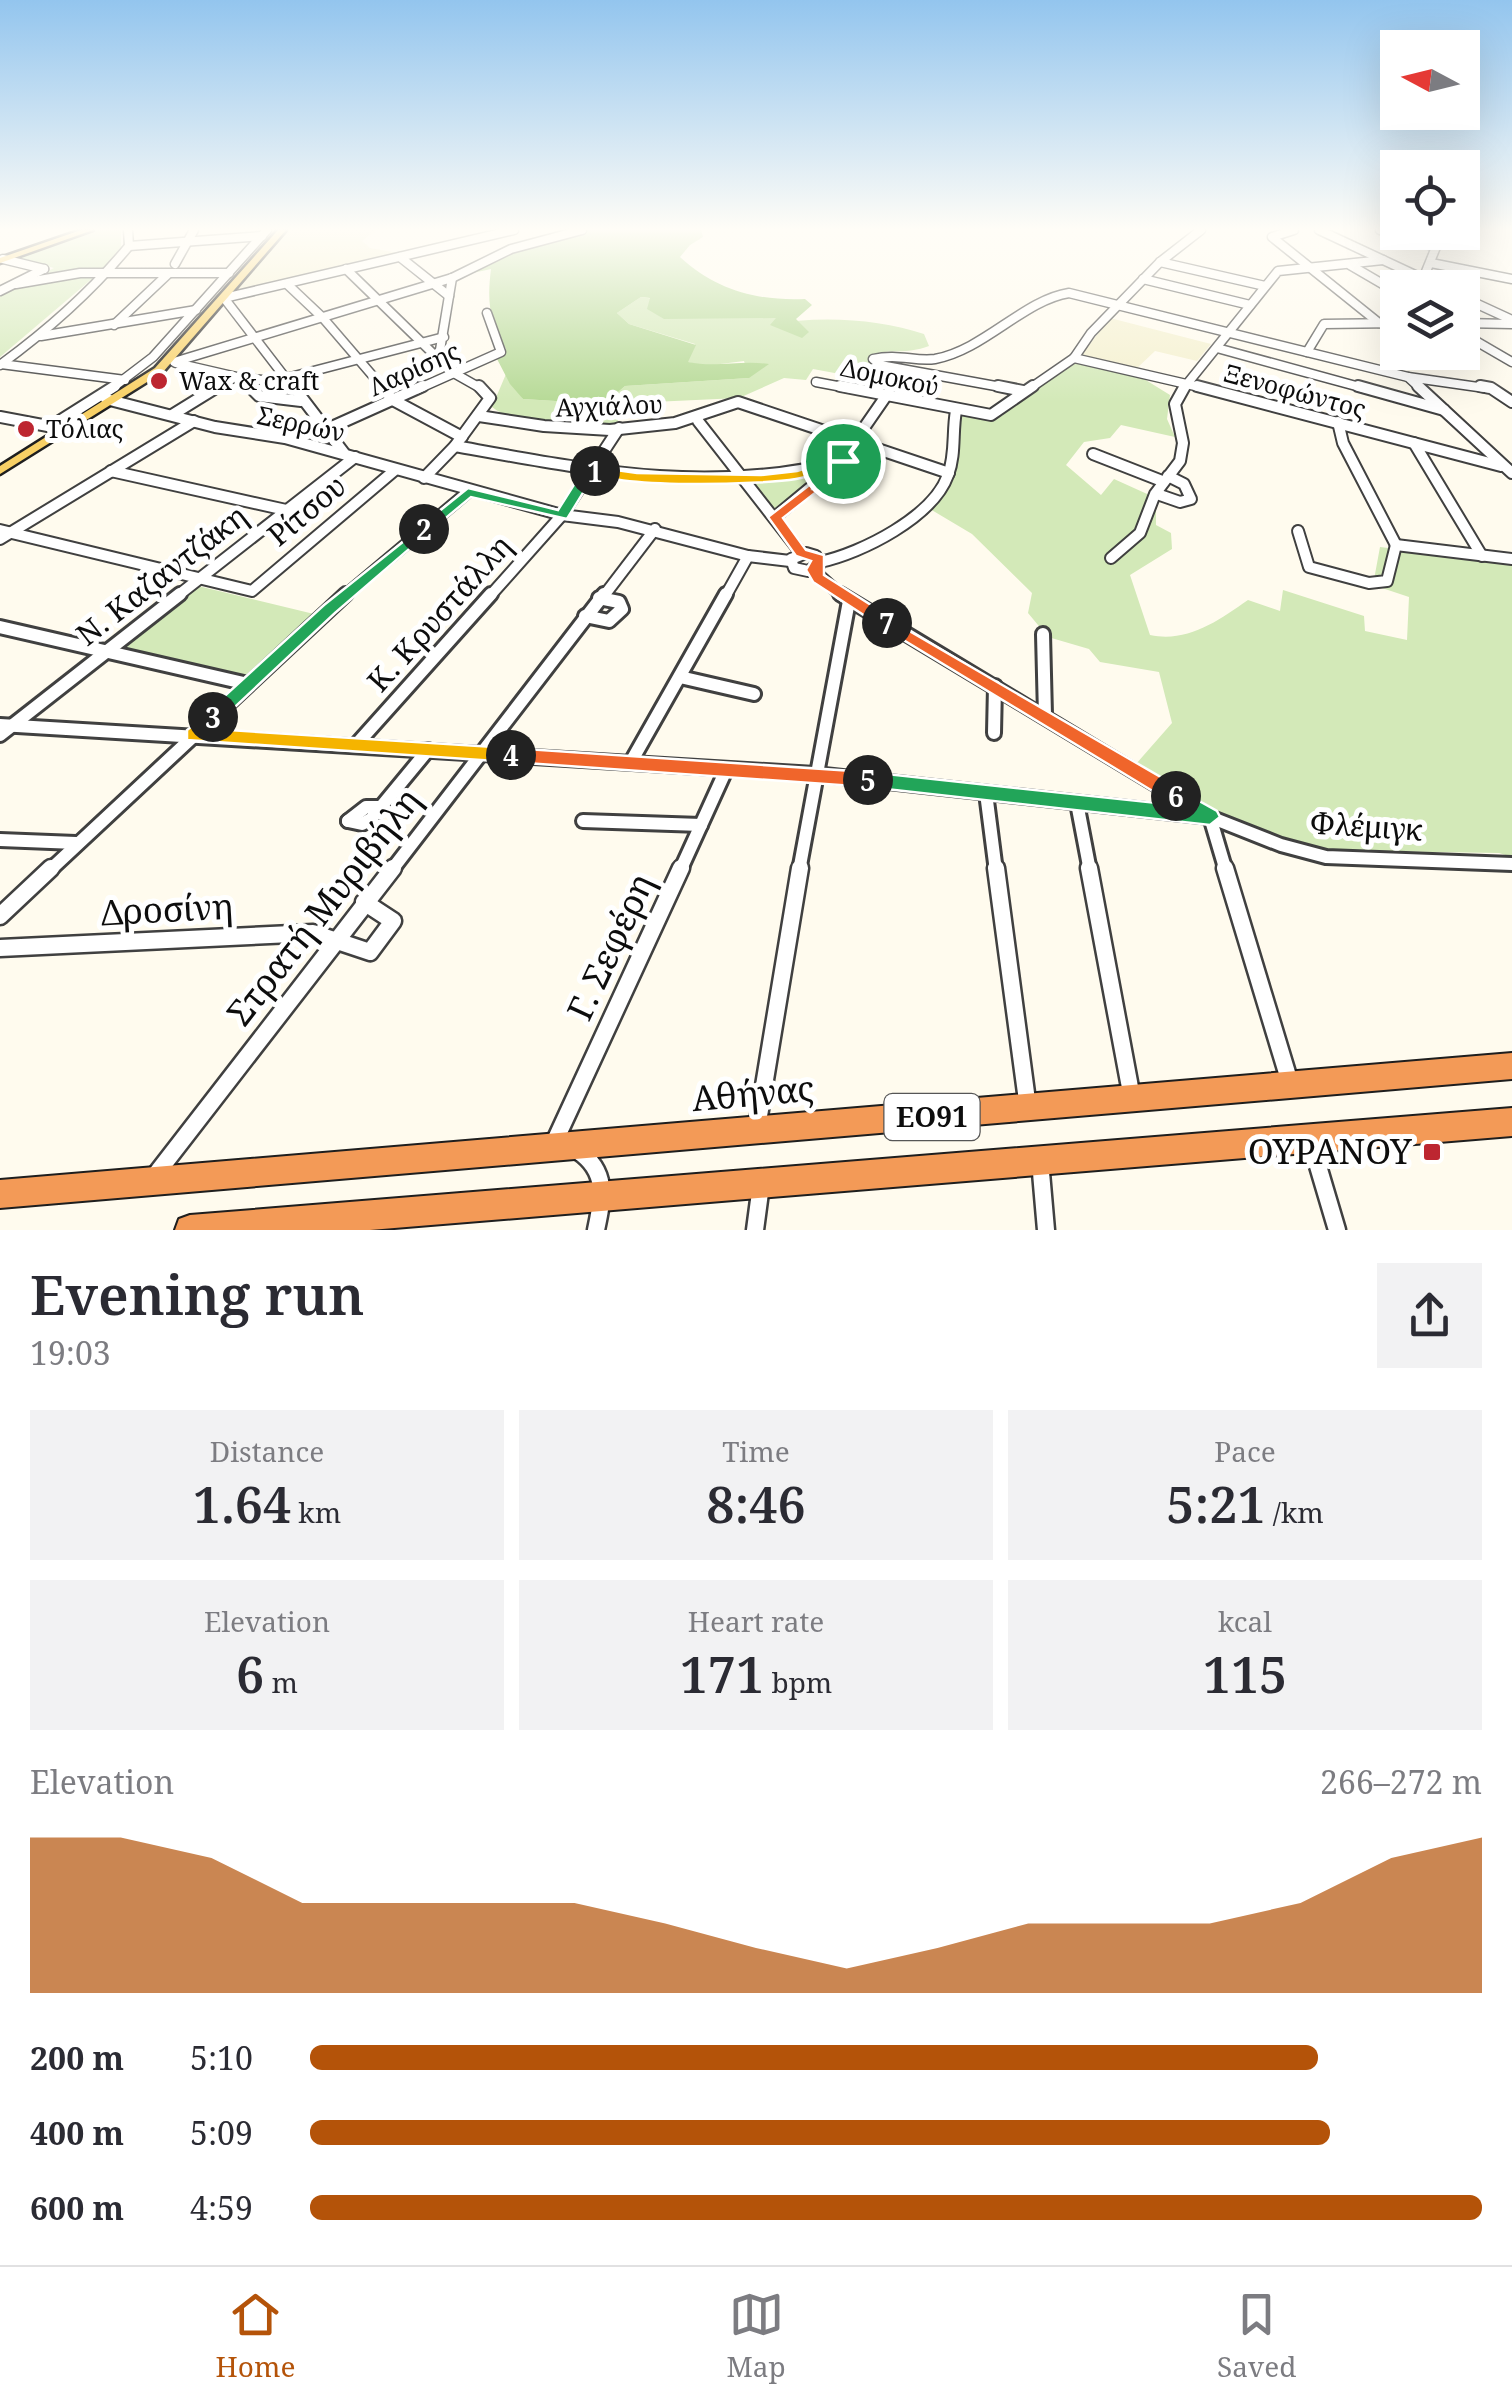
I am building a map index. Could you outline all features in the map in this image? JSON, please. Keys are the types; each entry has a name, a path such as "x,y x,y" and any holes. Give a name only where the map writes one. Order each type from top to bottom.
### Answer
{"highway":[{"name":"Αθήνας","path":"0,1194 1512,1066"},
{"name":"ΕΟ91","path":"190,1230 311,1225 1512,1122"}],"main road":[{"path":"0,463 54,427 110,400 148,370 220,287"},
{"path":"0,471 171,362 233,287"}],"street":[{"path":"0,364 40,336 93,287"},
{"path":"114,325 154,287"},
{"path":"0,417 54,427 154,357 218,287"},
{"path":"272,287 224,298 301,401 349,455"},
{"path":"291,287 323,318 393,400 459,442 637,477 744,479 798,475 843,461"},
{"path":"368,287 452,372 490,398 459,442 424,478"},
{"path":"171,362 421,287"},
{"path":"438,287 449,296"},
{"path":"439,356 450,287"},
{"name":"Δομοκού","path":"816,382 991,415 1074,358 1136,287"},
{"path":"1178,287 1250,305"},
{"path":"1111,558 1136,541 1148,524 1165,478 1180,465 1183,446 1173,407 1264,287"},
{"path":"1334,287 1379,323"},
{"path":"1023,391 874,362 876,356 894,354 928,360 958,351 1062,293 1408,377 1491,388 1512,402"},
{"path":"1480,306 1512,322"},
{"path":"40,336 201,309"},
{"name":"Λαρίσης","path":"286,438 325,430 501,352 487,312"},
{"path":"1480,323 1512,322"},
{"path":"1307,352 1324,324 1379,323"},
{"path":"171,362 238,377 286,380 444,337"},
{"path":"1480,343 1512,362"},
{"path":"1216,348 1446,411"},
{"name":"Ξενοφώντος","path":"1074,358 1338,422 1508,470"},
{"path":"0,364 126,380"},
{"path":"238,377 259,396 301,401"},
{"path":"172,415 238,377"},
{"path":"1408,377 1508,470"},
{"path":"775,517 803,498 843,461 858,444 886,396"},
{"name":"Σερρών","path":"110,400 194,422 286,438 562,516 655,529 748,556 790,562 798,570 816,566"},
{"name":"Αγχιάλου","path":"479,416 562,430 619,428 698,421 738,402 858,444"},
{"path":"790,562 801,553 812,554 816,566 911,519 941,491 949,473 956,411"},
{"path":"698,421 801,553"},
{"path":"4,534 194,422"},
{"path":"1298,531 1309,567 1370,582 1387,581 1396,545 1343,442 1338,422"},
{"name":"Κ. Κρυστάλλη","path":"355,746 562,516 619,428"},
{"path":"1414,443 1482,556"},
{"path":"858,444 949,473"},
{"path":"1094,454 1184,484 1191,498 1180,502 1157,494"},
{"name":"Ν. Καζαντζάκη","path":"4,729 198,580 349,455"},
{"name":"Ρίτσου","path":"198,580 252,591 395,470"},
{"path":"112,471 286,510"},
{"path":"0,916 329,609 468,492"},
{"name":"Στρατή Μυριβήλη","path":"152,1180 655,529"},
{"path":"4,534 198,580"},
{"path":"1396,545 1512,560"},
{"path":"631,762 748,556"},
{"name":"Φλέμιγκ","path":"816,566 849,601 1045,714 1210,817 1314,856 1512,864"},
{"path":"585,616 609,621 622,609 618,602 599,598"},
{"path":"756,1132 815,774 849,601"},
{"path":"0,626 248,684"},
{"path":"1043,634 1045,714"},
{"path":"680,677 754,694"},
{"path":"994,733 995,686"},
{"path":"4,729 194,735 815,774 1210,817 1291,1086"},
{"path":"380,807 428,750"},
{"name":"Γ. Σεφέρη","path":"561,1148 726,770"},
{"path":"986,793 1028,1108"},
{"path":"1076,803 1132,1099"},
{"path":"584,821 701,825"},
{"path":"0,840 76,844"},
{"name":"Δροσίνη","path":"0,948 313,934 336,938 363,952 377,947 394,921 364,902"},
{"path":"1310,1139 1337,1230"},
{"path":"561,1148 589,1157 602,1176 604,1198 596,1230"},
{"path":"1040,1161 1046,1230"},
{"path":"756,1230 761,1185"}],"shaded area":[{"path":"238,287 266,287 231,296"},
{"path":"1110,318 1211,344 1197,361 1155,351 1136,369 1080,357"}],"green space":[{"path":"15,287 82,287 0,357 0,295"},
{"path":"489,287 728,287 770,298 805,299 812,305 796,319 809,332 802,338 770,325 776,318 664,319 647,309 650,298 641,297 617,313 629,324 696,345 688,362 769,364 749,378 625,386 604,404 523,399 496,357 506,349 496,329"},
{"path":"641,297 778,318 771,325 828,319 888,325 924,334 929,346 870,355 873,366 918,373 910,387 813,369 806,380 784,378 739,398 631,403 616,423 585,426 535,424 492,407 506,374 523,399 604,404 625,386 749,378 744,361 705,366 687,362 695,344 629,324 617,313"},
{"path":"1078,362 1136,374 1170,395 1167,419 1175,437 1121,425 1110,438 1084,442 1066,465 1101,495 1114,479 1156,498 1156,525 1171,533 1172,549 1130,575 1150,635 1189,633 1248,600 1280,611 1283,590 1364,616 1365,631 1407,640 1409,597 1373,585 1380,547 1512,563 1512,857 1499,853 1309,850 1213,812 1136,764 1172,723 1159,672 1100,662 1089,649 1048,637 1028,613 1032,593 972,534 930,509 956,471 960,416 1002,416 1028,393"},
{"path":"831,468 776,511 753,483 800,478"},
{"path":"198,586 314,614 243,678 119,649"}],"place":[{"name":"Wax & craft","path":"159,381"},
{"name":"Τόλιας","path":"26,429"},
{"name":"ΟΥΡΑΝΟΥ","path":"1432,1152"}],"route":[{"path":"843,461 803,498 775,517 801,553 819,559 813,570 819,578 849,601 1045,714 1210,817 815,774 194,735 329,609 468,492 562,516 590,470 637,477 761,479 798,475 843,461"}]}
